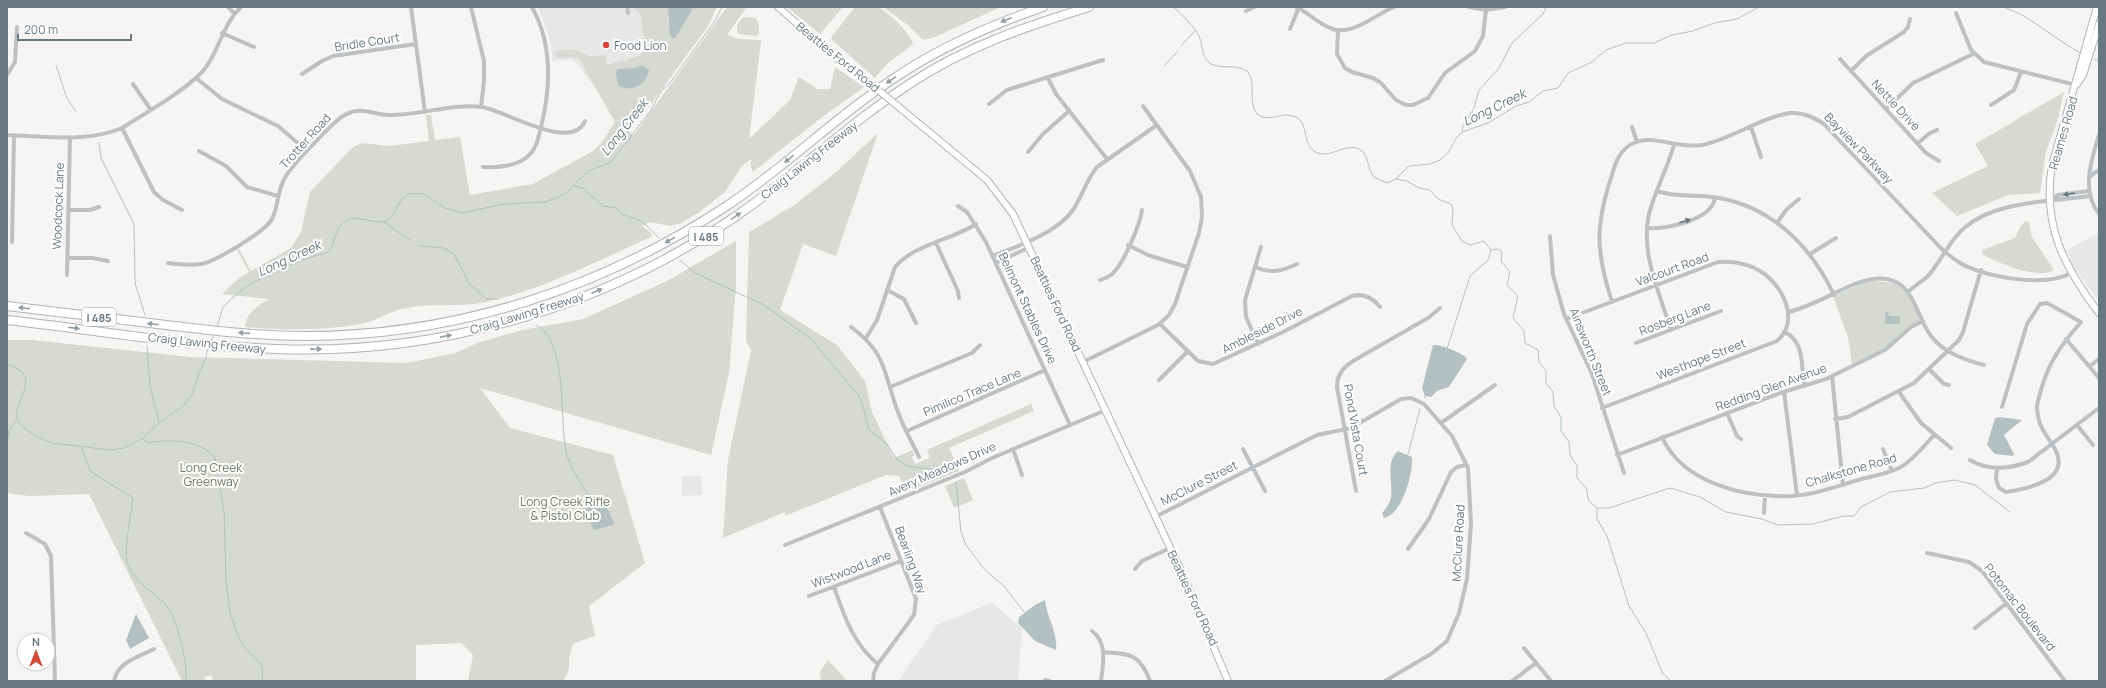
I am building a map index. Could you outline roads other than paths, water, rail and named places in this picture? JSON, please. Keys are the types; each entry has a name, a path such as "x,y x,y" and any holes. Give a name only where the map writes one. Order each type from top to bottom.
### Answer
{"highway":[{"name":"Craig Lawing Freeway","path":"7,306 192,328 283,336 358,334 439,324 525,303 595,277 649,252 726,206 768,176 851,109 917,63 967,36 1043,7"},
{"name":"Craig Lawing Freeway","path":"7,320 187,341 278,349 362,347 435,338 516,319 591,294 647,268 719,228 774,188 875,108 930,72 1002,36 1089,7"}],"main road":[{"name":"Beatties Ford Road","path":"778,7 840,61 866,80 992,185 1014,214 1210,634 1228,681"},
{"path":"2089,54 2090,36 2098,12 2097,7"},
{"name":"Reames Road","path":"2097,7 2052,166 2051,200 2057,242 2071,273 2099,313"},
{"name":"Reames Road","path":"2076,85 2083,75 2099,24"}],"street":[{"path":"228,7 234,13"},
{"path":"7,136 70,137 100,135 122,128 151,110 196,78 212,59 222,33 234,13 241,7"},
{"path":"412,7 425,112"},
{"path":"471,7 484,61 484,81 481,107"},
{"path":"483,167 506,165 525,159 535,148 547,101 549,67 543,33 532,7"},
{"path":"627,7 628,14"},
{"path":"1246,11 1254,7"},
{"path":"1290,29 1298,7 1324,25 1338,30 1354,28 1394,7"},
{"path":"1469,7 1486,10 1505,7"},
{"path":"1338,30 1337,54 1345,68 1352,72 1373,78 1396,100 1406,105 1413,105 1428,98 1445,73 1475,52 1483,36 1486,10"},
{"path":"1956,13 1973,54 1984,62 2076,85"},
{"path":"1851,71 1866,56 1904,32 1908,27 1910,19"},
{"path":"7,75 15,62 17,27"},
{"path":"222,33 254,47"},
{"name":"Bridle Court","path":"302,74 333,56 416,44"},
{"path":"1886,109 1913,83 1973,54"},
{"name":"Nettle Drive","path":"1840,59 1930,157 1939,161"},
{"path":"988,104 1007,90 1103,60"},
{"path":"1991,105 2014,90 2021,72"},
{"path":"196,78 222,99 278,126 307,151"},
{"path":"1048,78 1053,90 1107,159"},
{"path":"133,84 151,110"},
{"path":"1083,362 1160,324 1173,309 1202,223 1201,198 1192,175 1143,106"},
{"name":"Trotter Road","path":"168,263 202,264 259,234 272,219 285,176 338,119 350,112 365,110 387,115 481,107 492,109 525,124 561,133 570,133 578,130 585,122"},
{"path":"1028,152 1043,134 1070,111"},
{"name":"Bayview Parkway","path":"1637,142 1652,140 1674,145 1701,145 1790,113 1799,113 1816,118 1824,124 1945,252 1960,263 1981,270 2039,282 2057,279 2071,273"},
{"path":"996,263 1029,245 1068,216 1091,175 1107,159 1157,125"},
{"path":"1612,302 1600,258 1599,222 1615,162 1623,150 1637,142 1632,127"},
{"path":"1751,127 1761,157"},
{"path":"122,128 154,192 163,200 182,210"},
{"path":"1918,143 1930,133 1937,130"},
{"path":"2099,135 2091,159 2089,191 2093,206 2099,214"},
{"path":"12,242 14,136"},
{"name":"Woodcock Lane","path":"67,275 70,137"},
{"path":"1671,330 1648,254 1647,228 1649,214 1674,145"},
{"path":"199,151 226,166 247,187 278,196"},
{"path":"2090,176 2099,170"},
{"path":"1658,191 1715,198 1747,207 1777,223 1792,234 1810,254 1825,276 1834,295"},
{"path":"2051,200 2058,196 2089,191"},
{"path":"1908,292 1926,277 1964,228 1979,218 2016,205 2090,196"},
{"path":"1647,228 1664,228 1700,216 1711,208 1715,198"},
{"path":"1777,223 1786,210 1799,199"},
{"name":"Belmont Stables Drive","path":"958,206 967,212 976,224 993,256 1070,425"},
{"path":"68,210 90,210 99,208"},
{"path":"1100,280 1110,276 1118,268 1142,210"},
{"path":"866,338 877,320 895,267 898,263 906,256 976,224"},
{"name":"Ainsworth Street","path":"1550,236 1553,275 1566,319 1592,374 1624,473"},
{"path":"1810,254 1836,238"},
{"path":"936,243 958,291 959,298"},
{"path":"993,256 1029,245"},
{"path":"1128,245 1148,255 1187,267"},
{"path":"1258,344 1247,321 1244,308 1247,288 1256,267 1261,247"},
{"path":"67,258 92,258 108,261"},
{"name":"Valcourt Road","path":"1566,319 1711,264 1726,262 1740,263 1759,271 1770,280 1779,291 1788,312"},
{"path":"1256,267 1267,271 1278,272 1297,264"},
{"path":"1835,419 1848,417 1899,392 1914,383 1930,369 1958,340 1963,332 1981,270"},
{"path":"1806,386 1801,350 1795,340 1784,332 1789,320 1788,312 1804,308 1865,281 1878,279 1895,283 1908,292 1916,304 1931,336 1948,350 1961,358 1984,365"},
{"path":"887,290 904,299 916,323"},
{"name":"Ambleside Drive","path":"1160,324 1187,352 1201,363 1213,364 1258,344 1352,296 1361,295 1368,297 1380,307"},
{"path":"1997,468 1997,484 1999,488 2006,492 2042,483 2055,472 2058,467 2058,457 2052,444 2042,431 2037,406 2050,363 2066,339 2081,322 2047,303 2040,304 2027,324 2002,407"},
{"name":"Pond Vista Court","path":"1356,491 1336,387 1336,381 1341,370 1353,361 1428,318 1440,308"},
{"name":"Rosberg Lane","path":"1636,344 1721,311"},
{"name":"Redding Glen Avenue","path":"1618,455 1727,413 1832,376 1885,350 1911,327 1923,321"},
{"path":"851,327 866,338 879,355 900,418 919,457"},
{"name":"Westhope Street","path":"1602,408 1768,345 1777,340 1784,332"},
{"path":"2066,339 2099,378"},
{"path":"890,387 972,353 980,345"},
{"path":"1159,380 1187,352"},
{"path":"2090,366 2099,359"},
{"path":"1930,369 1944,384 1949,385"},
{"name":"Pimilico Trace Lane","path":"907,431 1046,370"},
{"path":"1832,376 1835,419 1843,485"},
{"path":"1441,423 1495,386"},
{"path":"1784,392 1797,495"},
{"path":"1899,392 1915,417 1934,435 1951,448"},
{"name":"McClure Road","path":"1253,467 1317,435 1344,430 1394,402 1406,398 1415,399 1424,404 1458,445 1466,465 1469,481 1470,546 1465,591 1457,620 1450,637 1444,644 1385,681"},
{"path":"1970,460 1984,466 1997,468 2017,466 2028,462 2099,408"},
{"name":"Avery Meadows Drive","path":"785,545 965,472 1013,449 1106,410"},
{"path":"1727,413 1737,436 1741,440"},
{"path":"2077,425 2093,445"},
{"name":"Chalkstone Road","path":"1662,437 1672,454 1694,474 1738,490 1765,495 1797,495 1818,492 1892,471 1914,457 1934,435"},
{"path":"1883,448 1892,471"},
{"path":"1013,449 1022,475"},
{"path":"1243,449 1265,491"},
{"name":"McClure Road","path":"1408,549 1429,519 1451,472 1457,467 1466,465"},
{"name":"McClure Street","path":"1156,517 1253,467"},
{"path":"1764,513 1765,495"},
{"name":"Bearling Way","path":"873,681 874,673 878,664 914,615 916,607 916,599 880,507"},
{"path":"26,533 45,544 51,556 55,681"},
{"path":"1135,569 1142,561 1170,548"},
{"name":"Potomac Boulevard","path":"1927,553 1973,564 1985,574 2065,681"},
{"name":"Wistwood Lane","path":"809,596 901,561"},
{"path":"834,587 852,634 870,658 878,664"},
{"path":"1975,628 2007,603"},
{"path":"1092,631 1101,641 1104,652 1101,681"},
{"path":"1524,648 1551,681"},
{"path":"114,681 118,670 122,665 154,649"},
{"path":"1104,652 1126,654 1137,659 1143,664 1150,681"},
{"path":"1512,681 1536,663"}],"waterway":[{"name":"Long Creek","path":"217,327 223,307 239,292 252,283 298,261 328,252 339,227 347,220 356,218 378,222 387,221 393,215 401,200 408,194 424,194 445,208 462,213 504,204 545,202 566,193 588,171 611,162 651,110 661,91 669,84 715,21 722,7"},
{"name":"Long Creek","path":"1174,7 1197,32 1205,58 1211,64 1220,67 1235,67 1244,69 1248,72 1251,77 1253,104 1257,114 1266,118 1288,115 1298,119 1302,122 1310,147 1320,154 1326,154 1345,148 1357,148 1365,155 1374,177 1387,183 1396,179 1409,166 1430,164 1440,160 1448,153 1457,137 1462,132 1488,123 1516,106 1529,102 1543,91 1558,88 1568,73 1592,62 1606,50 1626,43 1654,43 1672,35 1693,31 1714,23 1737,19 1759,7"},
{"path":"1462,131 1463,126 1474,108 1479,90 1499,68 1512,43 1543,14 1546,7"},
{"name":"Long Creek","path":"2004,7 2024,16 2080,53"},
{"path":"1181,46 1195,31"},
{"path":"1164,66 1177,52"},
{"name":"Long Creek","path":"2095,59 2099,62"},
{"path":"56,65 66,96 76,112"},
{"path":"99,143 101,158 134,224 135,283 145,315"},
{"path":"1396,179 1407,181 1419,188 1430,190 1438,199 1451,204 1453,209 1452,225 1462,241 1470,245 1484,241 1491,250 1488,260 1470,276 1447,349"},
{"path":"573,186 583,188 603,206 616,208 622,214 643,222 659,238"},
{"path":"384,222 410,240"},
{"path":"420,246 444,248 454,254 470,285 487,299 498,299"},
{"path":"1491,250 1498,249 1502,252 1501,261 1510,272 1507,285 1518,296 1513,318 1524,331 1525,343 1538,350 1539,362 1546,371 1546,383 1553,392 1554,406 1561,417 1561,431 1569,442 1570,455 1577,466 1577,478 1586,488 1589,501 1597,508 1609,508 1670,488 1700,497 1726,512 1762,519 1778,525 1813,524 1843,516 1854,516 1861,507 1890,492 1924,488 1936,483 1955,480 1975,485 2010,512"},
{"path":"680,260 695,273 764,305 811,339 858,395 863,406 869,430 886,443 897,459 907,466 951,472"},
{"path":"536,325 547,334 554,348 561,385 564,441 569,462 594,504"},
{"name":"Long Creek","path":"211,341 215,333"},
{"path":"147,346 150,386 159,422"},
{"name":"Long Creek","path":"7,364 17,368 26,379 16,415 21,425 25,429 30,433 53,443 110,450 124,448 142,439 159,423 182,407 192,395 206,357 208,347"},
{"path":"1408,454 1420,409"},
{"path":"7,442 9,431 16,421"},
{"path":"143,439 147,443 174,441 193,444 209,452 215,458 224,511 226,581 230,613 243,645 262,666 263,681"},
{"path":"82,448 90,471 133,498 126,552 128,565 136,578 161,600 170,611 181,642 186,681"},
{"path":"956,482 961,532 966,545 985,570 1004,586 1024,612"},
{"path":"1597,508 1597,519 1607,536 1629,606 1646,633 1663,674 1671,681"}],"place":[{"name":"Food Lion","path":"606,45"}],"park label":[{"name":"Long Creek Greenway","path":"211,474"},
{"name":"Long Creek Rifle & Pistol Club","path":"565,508"}]}
